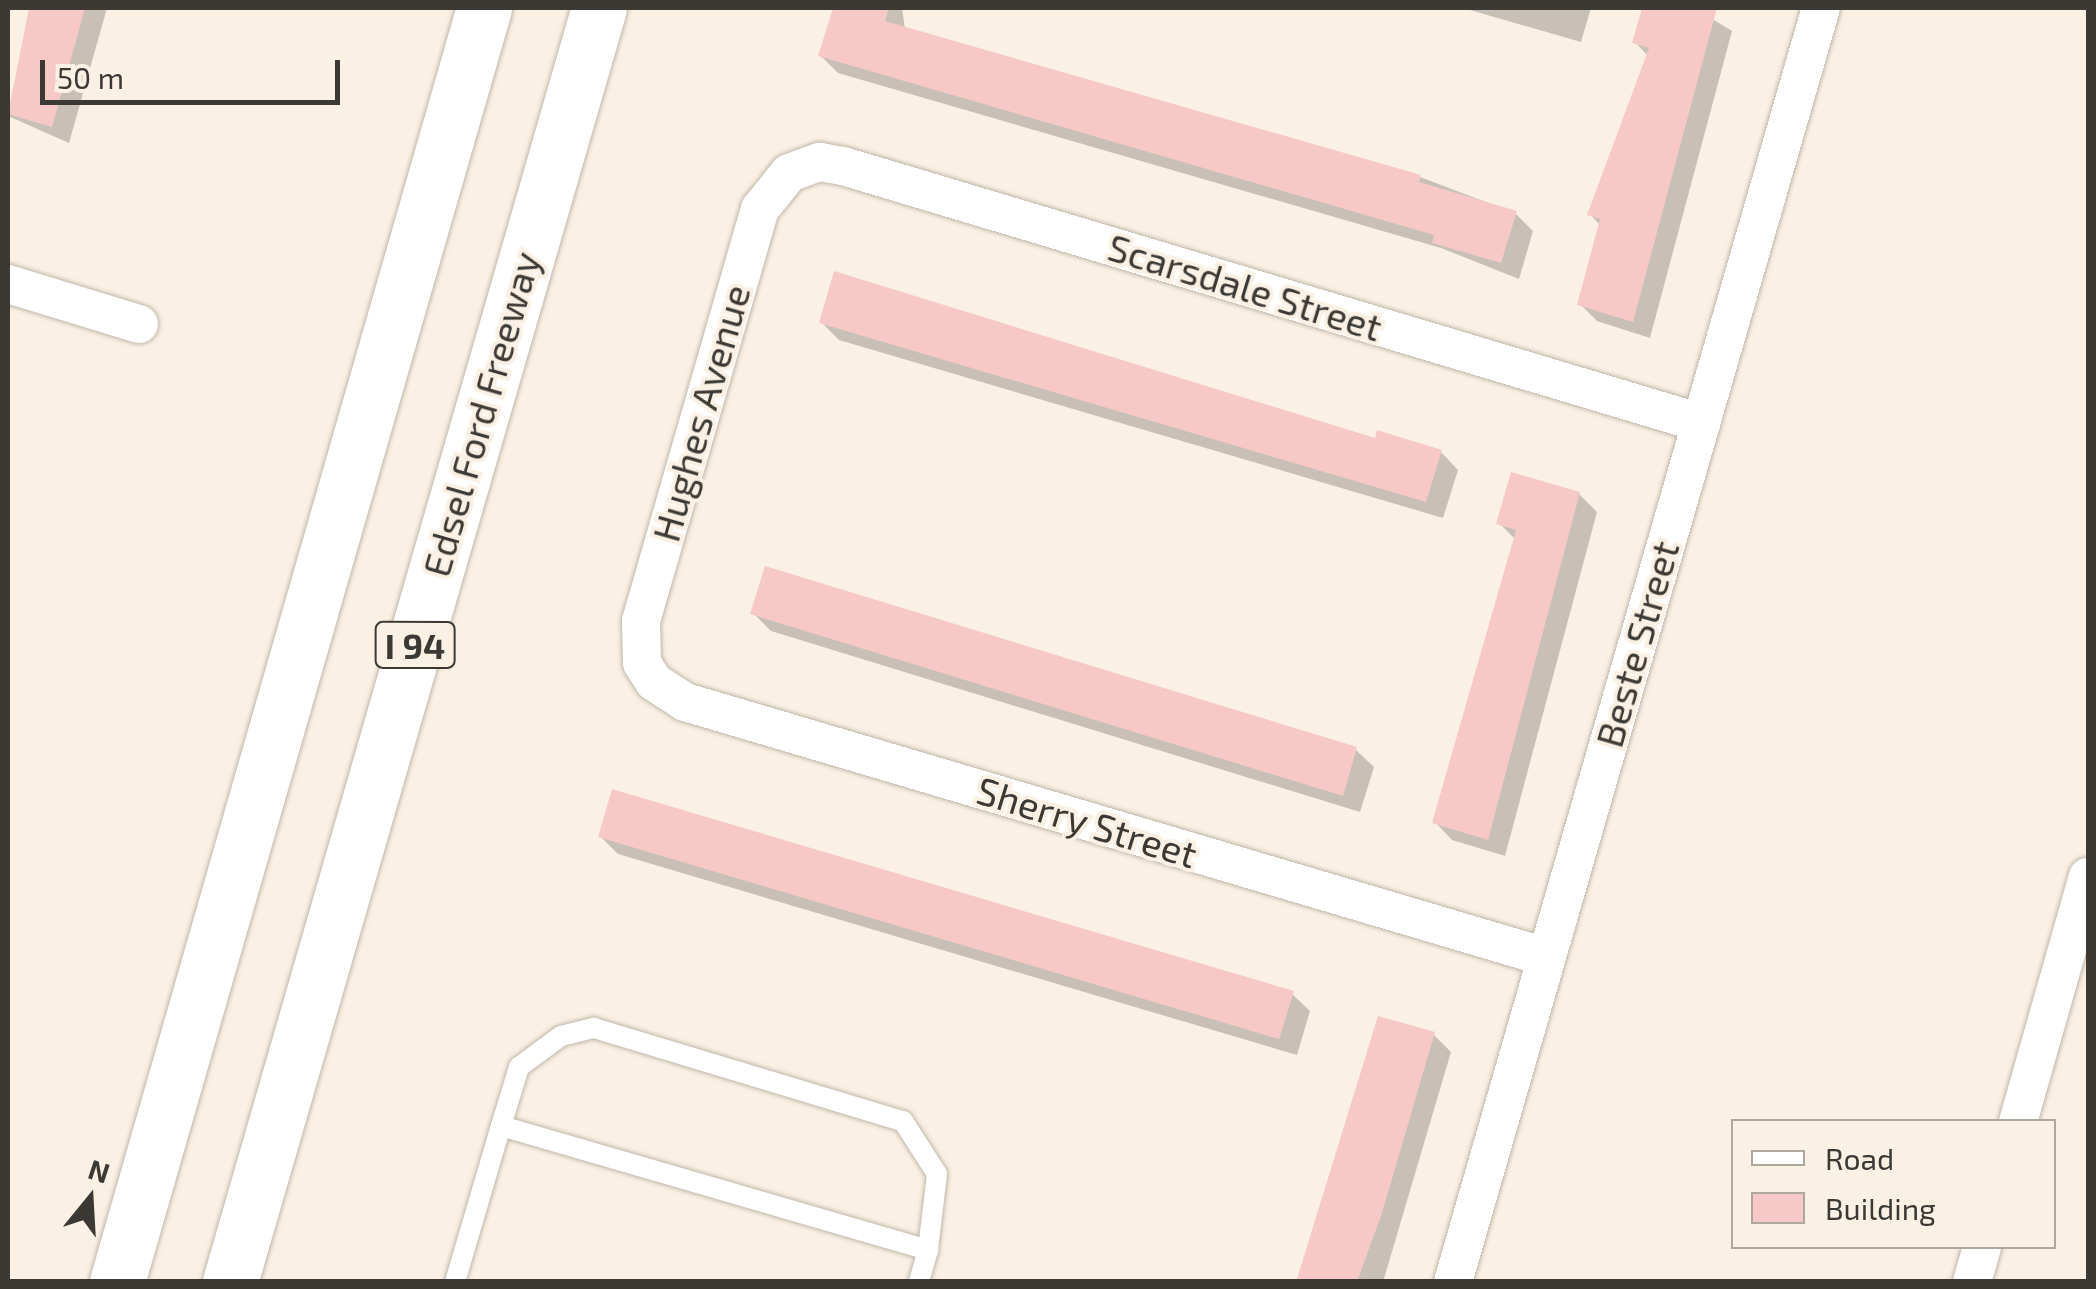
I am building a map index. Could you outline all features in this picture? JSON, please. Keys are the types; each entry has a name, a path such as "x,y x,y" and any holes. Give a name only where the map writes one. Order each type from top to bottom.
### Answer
{"highway":[{"path":"117,1282 484,8"},
{"name":"Edsel Ford Freeway","path":"230,1282 599,8"}],"street":[{"name":"Beste Street","path":"1453,1282 1821,8"},
{"name":"Scarsdale Street","path":"789,173 820,162 843,166 1701,423"},
{"name":"Hughes Avenue","path":"642,663 641,621 760,209 789,173"},
{"path":"8,284 139,324"},
{"name":"Sherry Street","path":"642,663 686,702 1546,958"},
{"path":"2019,1119 2088,878"},
{"path":"1972,1282 1981,1249"}],"lane":[{"path":"456,1282 519,1067 561,1036 594,1028 903,1121 937,1174 928,1250 919,1282"},
{"path":"501,1126 928,1250"}],"building":[{"path":"29,8 85,8 52,127 8,114"},
{"path":"833,8 889,8 885,21 1421,175 1419,182 1517,211 1501,263 1432,243 1434,235 818,56"},
{"path":"1642,8 1717,8 1633,322 1577,305 1600,219 1587,215 1649,48 1632,43"},
{"path":"834,271 1375,438 1377,430 1442,450 1426,502 819,323"},
{"path":"1511,472 1580,492 1488,840 1432,823 1516,530 1496,524"},
{"path":"765,566 1357,747 1343,796 750,614"},
{"path":"612,789 1294,991 1279,1039 598,837"},
{"path":"1378,1016 1435,1032 1382,1213 1357,1282 1296,1282"}]}
